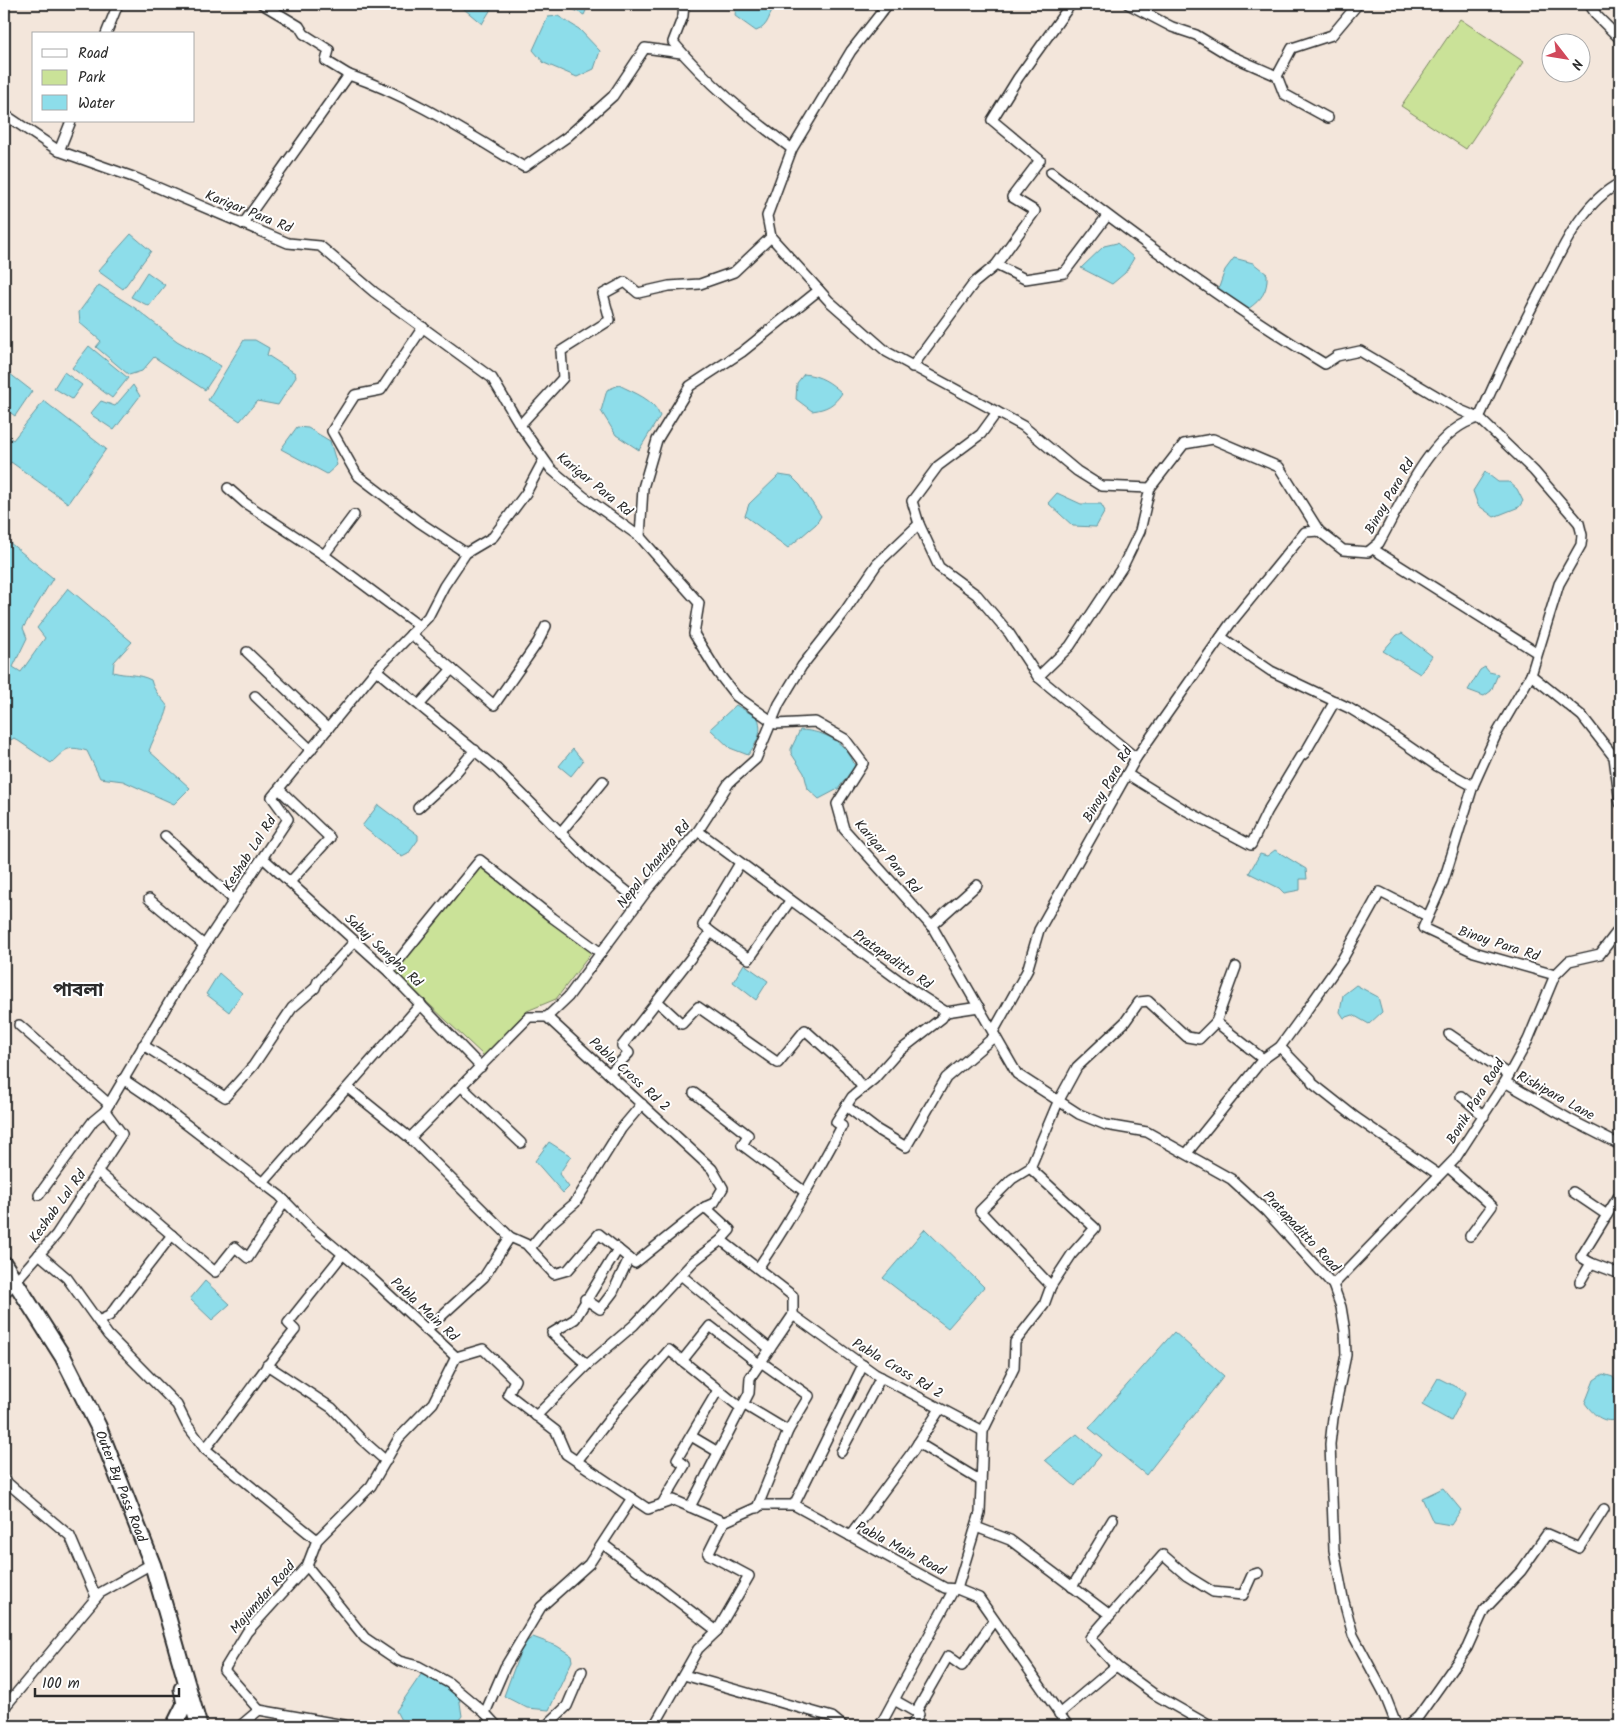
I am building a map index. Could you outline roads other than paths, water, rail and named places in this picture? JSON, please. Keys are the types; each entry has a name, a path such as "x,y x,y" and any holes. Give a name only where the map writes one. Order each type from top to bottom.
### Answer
{"main road":[{"name":"Outer By Pass Road","path":"4,1264 8,1284 58,1360 93,1428 146,1568 160,1609 185,1700 185,1704 174,1726"},
{"name":"Outer By Pass Road","path":"8,1284 63,1357 98,1426 154,1566 199,1726"}],"street":[{"path":"107,32 118,4"},
{"path":"262,4 299,26 304,34 329,50 326,61 349,75 372,83 440,117 524,167 567,137 613,96 645,48 682,53"},
{"path":"684,4 683,16 673,42 741,110 792,149"},
{"path":"888,4 851,51 792,149 768,216 771,237 819,290 887,352 1023,426 1077,471 1101,486 1150,488"},
{"path":"912,367 974,283 996,265 1035,212 1012,197 1040,160 992,120 1018,78 1071,4"},
{"path":"1128,4 1172,27 1196,35 1229,55 1277,76 1284,94 1328,118"},
{"path":"1277,76 1292,48 1332,35 1358,4"},
{"path":"1589,4 1597,16 1620,39"},
{"path":"243,224 349,75"},
{"name":"Karigar Para Rd","path":"4,114 59,151 133,177 288,243 320,246 374,292 492,378 543,461 583,496 640,537 699,603 694,634 736,696 772,722 815,722 845,739 863,764 837,804 844,829 932,926 979,1007"},
{"path":"59,151 71,122"},
{"path":"1051,172 1218,296 1325,364 1337,356 1360,351 1460,410 1479,418 1534,471 1579,523 1582,534 1581,545 1559,584 1530,676 1496,735 1473,786 1443,883 1427,916 1380,892 1342,960 1280,1047 1263,1059 1187,1153"},
{"path":"1479,418 1510,347 1572,233 1587,211 1620,183"},
{"path":"996,265 1025,279 1064,273 1108,216"},
{"path":"520,425 562,378 562,351 610,320 603,294 625,282 638,292 669,286 700,284 734,272 771,237"},
{"path":"640,537 642,488 657,440 690,386 742,352 819,290"},
{"path":"423,327 381,390 355,395 332,431 357,475 419,522 466,553"},
{"path":"997,412 981,434 938,466 912,501 919,524 939,567 977,595 1009,633 1038,677 1136,758"},
{"name":"Binoy Para Rd","path":"994,1034 1027,970 1040,930 1136,758 1221,637 1305,532 1319,531 1343,550 1368,552 1379,543 1426,460 1457,427 1467,420 1479,418"},
{"path":"1038,677 1070,646 1123,566 1140,531 1150,488 1184,444 1213,439 1279,467 1319,531"},
{"path":"290,882 330,838 279,789 376,670 428,617 444,586 466,553 493,537 526,493 543,461"},
{"path":"228,488 245,503 324,555 419,626"},
{"path":"324,555 354,515"},
{"name":"Nepal Chandra Rd","path":"546,1017 568,997 639,901 698,831 729,784 756,759 780,704 802,666 843,614 877,564 919,524"},
{"path":"1373,548 1536,652"},
{"path":"411,634 494,705 538,642 546,626"},
{"path":"1221,637 1271,671 1335,701 1378,725 1437,766 1473,786"},
{"path":"247,652 328,729"},
{"path":"420,704 452,669"},
{"path":"376,670 475,750 591,863 639,901"},
{"path":"1530,676 1582,716 1614,757 1620,803"},
{"path":"255,696 311,750"},
{"path":"1127,774 1185,810 1251,844 1267,812 1300,757 1305,753 1335,701"},
{"path":"418,808 452,777 475,750"},
{"path":"561,832 603,781"},
{"name":"Keshab Lal Rd","path":"8,1284 56,1235 122,1134 107,1107 204,946 288,819 272,797 279,789"},
{"name":"Pratapaditto Rd","path":"698,831 790,901 946,1012"},
{"path":"165,836 234,900"},
{"name":"Sabuj Sangha Rd","path":"263,858 389,972 481,1067"},
{"path":"389,972 480,860 553,918 601,953"},
{"path":"740,864 703,925 710,932 749,959 790,901"},
{"path":"932,926 977,885"},
{"path":"149,899 204,946"},
{"name":"Binoy Para Rd","path":"1427,916 1423,928 1436,935 1474,952 1555,975"},
{"name":"Bonik Para Road","path":"1333,1285 1448,1166 1484,1116 1528,1040 1555,975 1569,961 1600,954 1620,928"},
{"path":"609,1074 629,1053 622,1046 710,932"},
{"path":"143,1045 224,1096 253,1066 292,1008 316,988 318,980 355,941"},
{"path":"1050,1286 980,1211 1012,1179 1030,1168 1058,1102 1077,1067 1125,1022 1139,1002 1148,1001 1186,1037 1199,1040 1216,1022 1236,967"},
{"path":"657,1001 682,1024 698,1007 778,1063 805,1030 846,1067 863,1088"},
{"path":"263,1183 421,1004"},
{"path":"758,1268 781,1236 842,1126 836,1122 852,1097 897,1053 942,1018 946,1012 979,1007 1017,1074 1058,1102"},
{"path":"410,1138 529,1018 546,1017"},
{"name":"Pabla Cross Rd 2","path":"546,1017 712,1169 724,1188 714,1203 705,1207"},
{"path":"1216,1022 1263,1059"},
{"path":"19,1025 107,1107 93,1121 79,1144 39,1195"},
{"path":"846,1106 876,1129 906,1147 946,1078 994,1034"},
{"name":"Rishipara Lane","path":"1449,1034 1507,1078 1569,1119 1620,1145"},
{"path":"1280,1047 1311,1079 1312,1083 1355,1117 1439,1175"},
{"name":"Pabla Main Rd","path":"123,1079 157,1102 285,1201 308,1225 343,1254 456,1357 483,1349 515,1380 508,1394 556,1431 566,1454 648,1509 674,1500 724,1522"},
{"path":"462,1087 521,1144"},
{"path":"348,1088 410,1138 510,1237 530,1248 554,1274 568,1270 599,1234 635,1263 705,1207 730,1230 721,1240 694,1261 682,1276 634,1325 587,1365 536,1416"},
{"path":"694,1093 748,1135 742,1145 805,1192"},
{"path":"1461,1096 1484,1116"},
{"name":"Pratapaditto Road","path":"1058,1102 1095,1122 1147,1132 1231,1179 1255,1200 1333,1285 1341,1308 1345,1331 1346,1355 1332,1418 1330,1444 1334,1550 1342,1598 1353,1635 1384,1693 1397,1726"},
{"path":"530,1248 548,1226 575,1203 621,1129 642,1104"},
{"path":"1448,1166 1492,1206 1470,1236"},
{"path":"880,1726 896,1701 955,1589 980,1513 983,1431 1014,1368 1015,1342 1044,1304 1050,1286 1072,1254 1095,1228 1030,1168"},
{"path":"98,1172 215,1272 235,1247 248,1258 285,1201"},
{"path":"1574,1192 1607,1215"},
{"path":"1620,1194 1580,1257 1620,1274"},
{"path":"98,1321 109,1316 172,1235"},
{"path":"426,1330 484,1277 510,1237"},
{"path":"690,1507 749,1392 750,1378 793,1315 793,1296 721,1240"},
{"path":"587,1365 552,1333 575,1319 618,1249"},
{"path":"39,1254 66,1278 108,1335 177,1405 187,1425 205,1449 317,1540"},
{"path":"205,1449 295,1330 288,1323 343,1254"},
{"path":"586,1299 600,1309 613,1292 629,1258"},
{"path":"1580,1282 1591,1263"},
{"path":"682,1276 770,1349"},
{"name":"Pabla Cross Rd 2","path":"793,1315 881,1377 983,1431"},
{"path":"682,1361 710,1326 809,1396 788,1431 757,1508"},
{"path":"577,1461 618,1408 669,1350 718,1390 742,1406 788,1431"},
{"name":"Majumdar Road","path":"259,1710 224,1670 247,1632 307,1566 317,1540 371,1486 399,1438 433,1403 456,1357"},
{"path":"267,1365 332,1408 361,1439 386,1461"},
{"path":"794,1505 862,1365"},
{"path":"841,1452 881,1377"},
{"path":"662,1504 685,1465 677,1459 718,1390"},
{"path":"850,1536 918,1443 940,1409"},
{"path":"691,1436 718,1452"},
{"path":"918,1443 981,1481"},
{"path":"4,1480 70,1536 96,1598"},
{"path":"485,1713 505,1667 541,1608 589,1564 632,1498"},
{"name":"Pabla Main Road","path":"724,1522 762,1505 794,1505 945,1588 955,1589 979,1598 1068,1726"},
{"path":"1407,1726 1418,1716 1467,1648 1484,1610 1521,1571 1547,1534 1579,1548 1604,1508"},
{"path":"1072,1587 1113,1519"},
{"path":"654,1726 698,1649 717,1632 749,1576 708,1554 724,1522"},
{"path":"976,1527 1010,1540 1110,1615"},
{"path":"603,1544 717,1632"},
{"path":"1210,1726 1154,1694 1116,1666 1090,1638 1163,1555 1187,1576 1213,1592 1243,1595 1252,1575 1258,1573"},
{"path":"307,1566 365,1638 399,1660 418,1666 449,1683 485,1713 497,1726"},
{"path":"4,1708 96,1598 120,1581 146,1568"},
{"path":"916,1712 948,1656 962,1666 994,1620"},
{"path":"1059,1714 1116,1666"},
{"path":"546,1726 567,1706 582,1671"},
{"path":"684,1675 832,1717 843,1726"},
{"path":"896,1701 919,1714 911,1726"},
{"path":"240,1726 259,1710 344,1725"}],"water":[{"path":"458,4 494,4 482,24"},
{"path":"563,4 589,4 584,15"},
{"path":"736,4 774,4 764,26 756,31 735,16"},
{"path":"558,16 579,29 600,51 594,69 577,77 544,63 533,50 548,17"},
{"path":"131,234 151,251 123,289 98,271"},
{"path":"1117,243 1134,258 1125,273 1112,284 1081,268 1104,246"},
{"path":"1234,258 1253,263 1267,274 1263,294 1248,309 1218,290 1225,270"},
{"path":"147,272 165,285 149,306 131,297"},
{"path":"99,285 135,308 177,341 221,366 205,390 154,357 142,371 129,375 96,347 101,341 80,323 79,312"},
{"path":"244,340 255,340 269,348 267,355 295,373 296,377 278,405 257,401 240,421 208,400"},
{"path":"89,346 128,378 112,398 72,368"},
{"path":"5,370 32,391 15,416 4,408"},
{"path":"64,372 82,385 72,399 54,388"},
{"path":"804,374 825,380 842,393 830,406 812,411 796,399 797,383"},
{"path":"133,385 140,396 114,430 90,414 101,401 115,406"},
{"path":"619,385 648,401 660,416 639,450 616,435 601,411 607,390"},
{"path":"44,401 106,449 68,503 11,462 4,472 4,434 13,440"},
{"path":"297,427 308,428 330,441 337,465 327,474 281,449"},
{"path":"1485,472 1498,482 1509,482 1517,489 1523,501 1519,507 1494,517 1478,505 1473,491"},
{"path":"779,475 792,477 800,485 821,516 816,524 788,548 745,516 749,504"},
{"path":"1057,493 1081,504 1101,504 1105,511 1096,527 1073,526 1048,503"},
{"path":"4,538 53,578 23,628 27,638 13,667 21,672 45,638 37,628 68,588 132,642 114,662 113,672 141,676 151,680 156,691 168,707 149,751 190,788 174,804 123,781 100,778 87,751 71,748 60,754 51,763 14,738 4,744"},
{"path":"1402,633 1432,656 1420,674 1383,651 1397,635"},
{"path":"1485,667 1489,672 1498,674 1491,691 1484,696 1468,690 1480,670"},
{"path":"736,705 758,718 760,728 758,737 748,755 730,748 710,729"},
{"path":"800,730 818,733 834,739 846,750 855,766 838,789 819,799 808,789 804,773 791,753"},
{"path":"573,749 583,761 571,776 559,766"},
{"path":"378,805 418,835 418,840 408,854 402,857 362,826"},
{"path":"1275,850 1306,869 1307,879 1300,879 1300,890 1284,893 1279,888 1249,873 1260,854 1267,856"},
{"path":"744,964 768,981 756,1000 733,982"},
{"path":"219,973 242,993 229,1012 206,994"},
{"path":"1356,985 1378,997 1382,1012 1369,1024 1353,1015 1344,1018 1340,1012 1343,995"},
{"path":"549,1142 571,1156 559,1174 569,1187 563,1193 535,1161"},
{"path":"925,1229 984,1287 948,1328 883,1278"},
{"path":"205,1281 230,1304 212,1320 190,1299"},
{"path":"1174,1332 1224,1376 1146,1475 1089,1428"},
{"path":"1603,1374 1613,1377 1616,1382 1613,1397 1620,1405 1619,1416 1616,1420 1611,1421 1598,1417 1585,1403 1594,1380"},
{"path":"1438,1378 1466,1392 1451,1421 1422,1405"},
{"path":"1077,1434 1101,1455 1075,1486 1045,1460"},
{"path":"1443,1488 1461,1510 1451,1525 1433,1522 1422,1498"},
{"path":"533,1637 557,1646 571,1655 572,1661 549,1710 527,1708 504,1696 523,1644"},
{"path":"422,1673 459,1696 462,1716 454,1726 404,1726 396,1711"}],"district":[{"name":"পাবলা","path":"78,989"}]}
